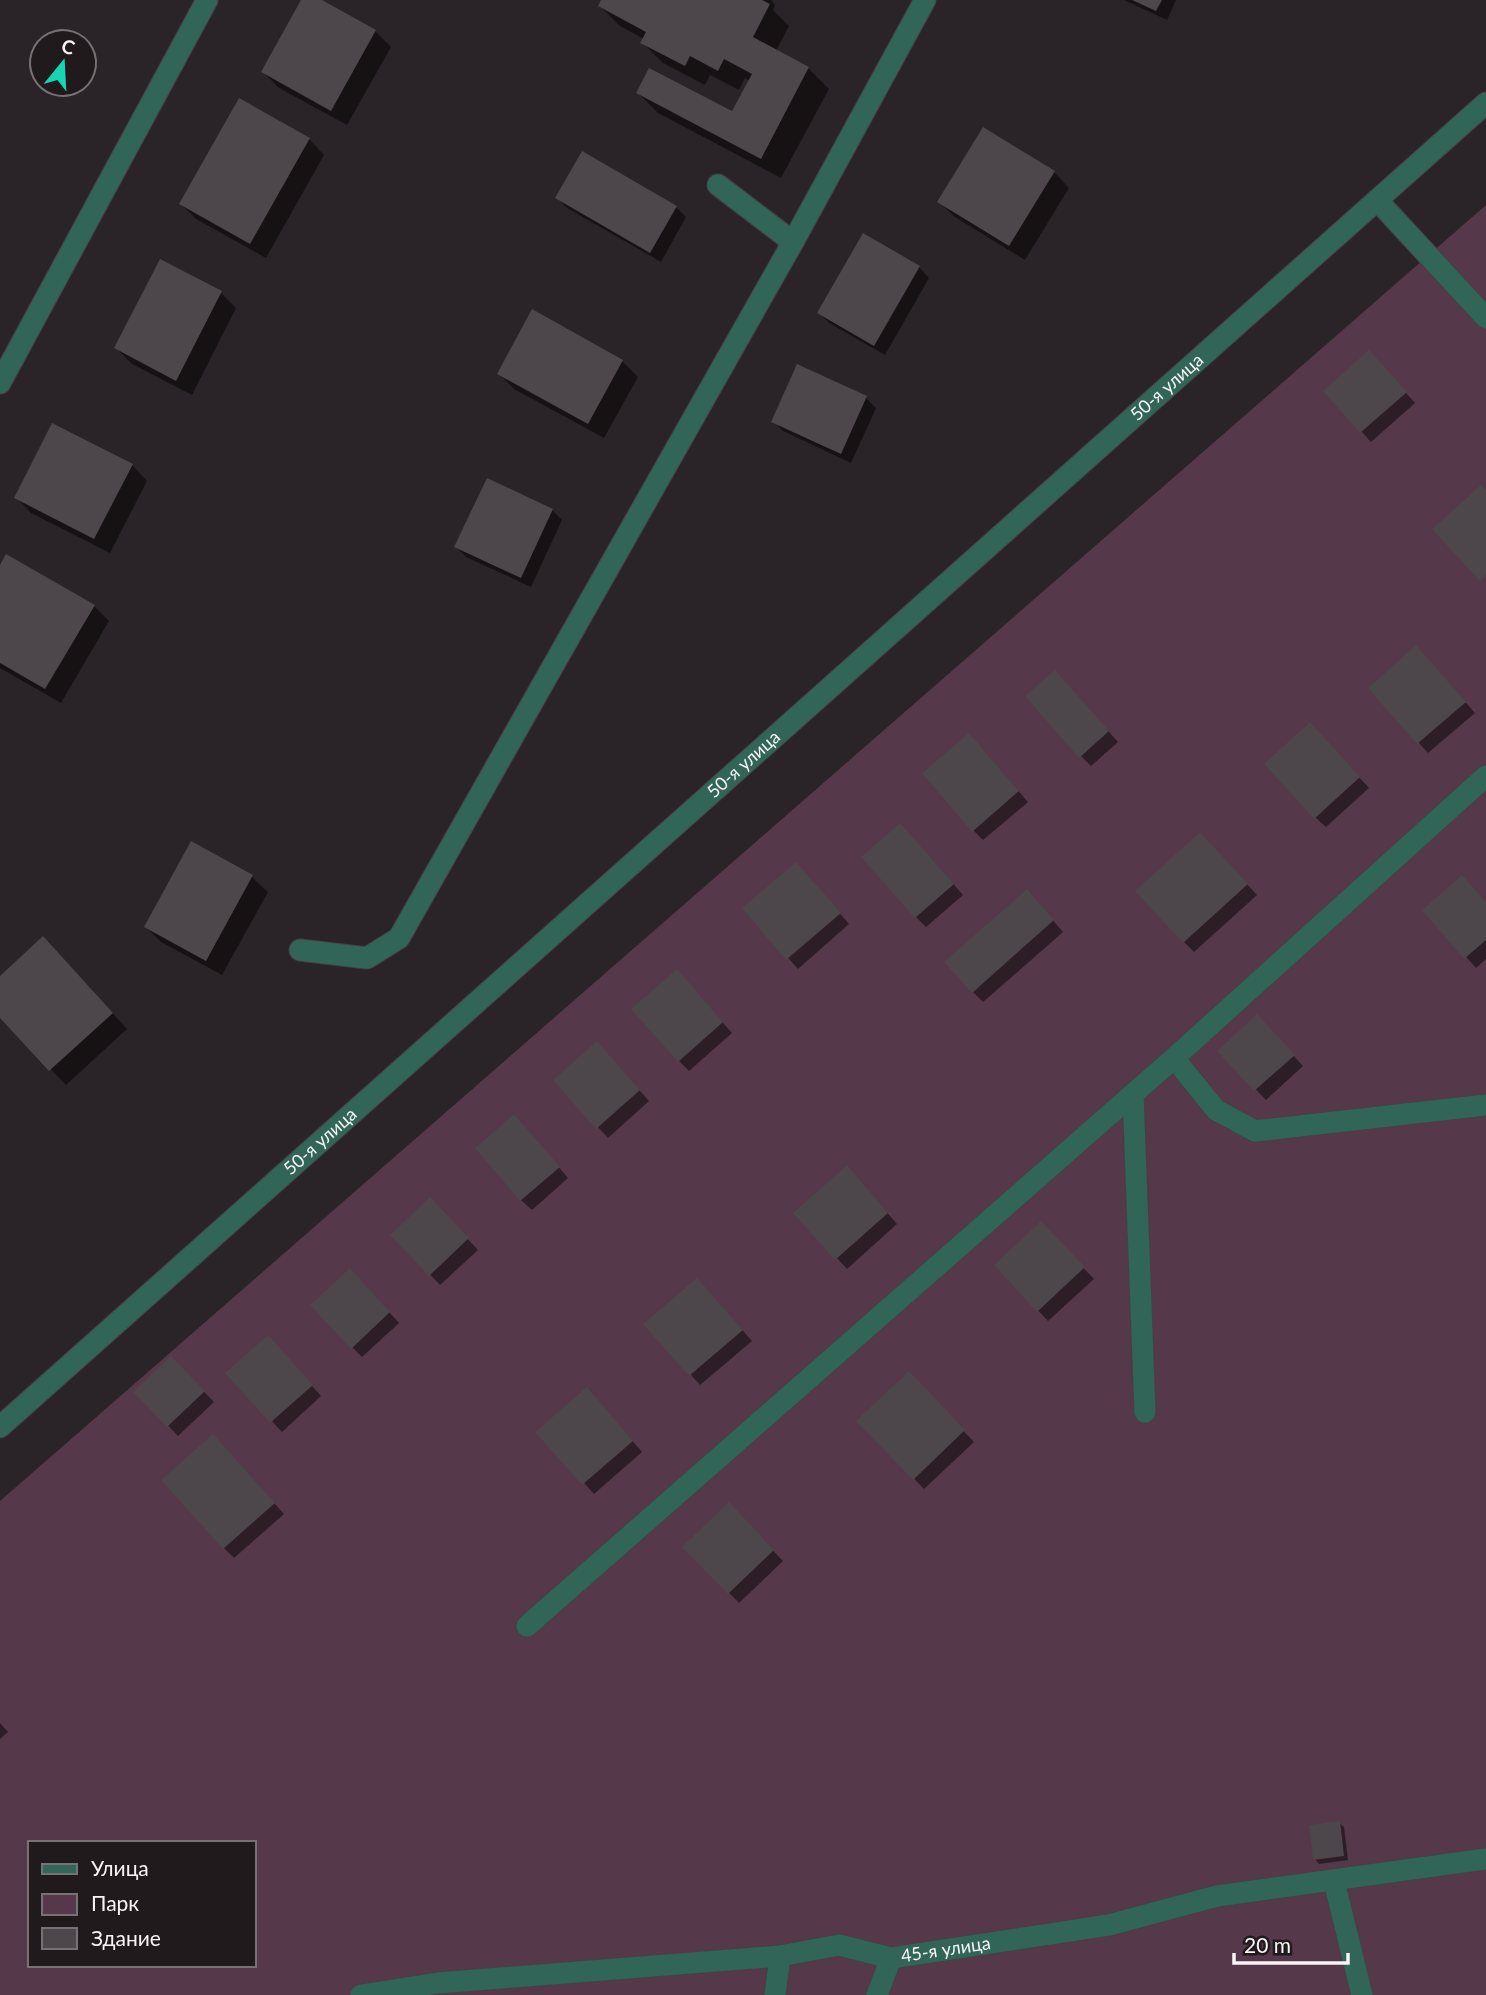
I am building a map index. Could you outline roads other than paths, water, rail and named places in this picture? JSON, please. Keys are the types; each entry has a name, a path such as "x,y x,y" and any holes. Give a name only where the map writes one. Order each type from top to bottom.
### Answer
{"street":[{"path":"0,383 206,0"},
{"path":"300,950 367,958 399,938 793,243 925,0"},
{"name":"50-я улица","path":"0,1427 1486,103"},
{"path":"718,186 793,243"},
{"path":"1377,200 1486,318"},
{"path":"527,1626 1174,1058 1486,776"},
{"path":"1174,1058 1216,1110 1255,1130 1486,1105"},
{"path":"1133,1094 1146,1412"},
{"name":"45-я улица","path":"361,1995 438,1983 780,1956 839,1945 891,1958 1109,1925 1217,1896 1486,1859"},
{"path":"1334,1881 1362,1995"},
{"path":"775,1995 780,1956"},
{"path":"877,1995 891,1958"}]}
